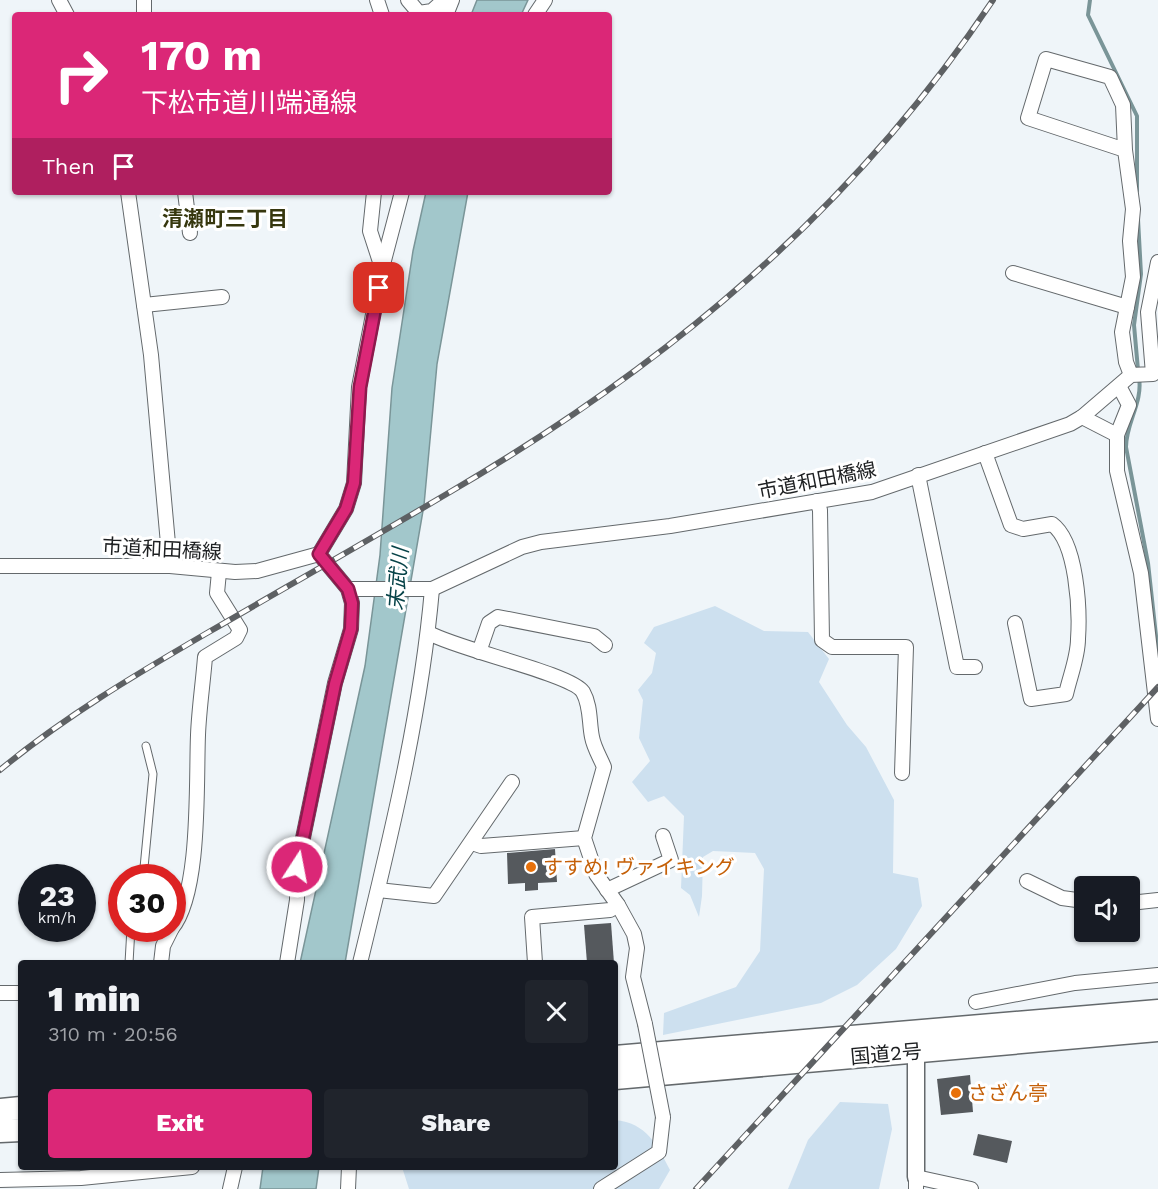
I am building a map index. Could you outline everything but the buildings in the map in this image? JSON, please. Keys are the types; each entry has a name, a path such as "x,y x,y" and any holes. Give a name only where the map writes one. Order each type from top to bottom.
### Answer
{"highway":[{"name":"国道2号","path":"618,1078 1158,1011"},
{"name":"国道2号","path":"618,1057 1158,1030"},
{"path":"0,1110 18,1108"},
{"path":"0,1131 18,1130"}],"street":[{"path":"408,0 418,12"},
{"path":"426,12 432,11 444,0"},
{"path":"1125,150 1028,118 1046,60 1110,77 1123,105 1125,150 1133,209 1130,241 1133,277 1122,332 1126,362 1132,375 1153,374 1148,312 1158,262"},
{"path":"128,195 144,305 170,566"},
{"path":"185,195 190,233"},
{"path":"374,195 370,231 382,268"},
{"path":"361,960 408,752 429,633 432,589 354,589 319,554 346,509 354,483 360,387 382,268 401,195"},
{"path":"1013,273 1127,307"},
{"path":"144,305 222,297"},
{"name":"市道和田橋線","path":"432,589 492,561 541,542 670,526 872,492 1070,424 1082,417 1132,375"},
{"path":"1119,386 1129,405 1117,435 1117,471 1141,573 1157,710"},
{"path":"1082,417 1117,435"},
{"path":"985,453 1011,525 1023,529 1052,524 1062,531 1075,576 1078,641 1066,694 1031,699 1015,623"},
{"path":"918,476 957,667 975,667"},
{"path":"817,501 822,640 832,647 906,647 902,772"},
{"name":"市道和田橋線","path":"0,566 170,566 219,572 257,571 319,554"},
{"path":"186,906 198,791 198,731 205,657 237,638 240,630 216,593 219,572"},
{"path":"287,960 297,900 299,856 335,684 351,629 354,589"},
{"path":"478,652 489,623 498,617 594,636 605,645"},
{"path":"429,633 478,652 562,679 582,690 587,703 594,744 604,767 584,838 589,859 634,934 637,948 633,978 645,1024 663,1118 659,1152 601,1189"},
{"path":"378,890 435,896 512,782"},
{"path":"607,890 671,860 663,836"},
{"path":"472,843 481,846 584,838"},
{"path":"1028,881 1062,898 1074,900"},
{"path":"1140,902 1158,900"},
{"path":"535,960 532,917 610,910 618,905"},
{"path":"161,960 165,942"},
{"path":"976,1002 1075,983 1158,975"},
{"path":"0,993 18,993"},
{"path":"916,1042 916,1183 971,1189"},
{"path":"0,1180 81,1178 162,1170"},
{"path":"230,1189 233,1170"},
{"path":"348,1189 349,1170"}],"lane":[{"path":"144,864 153,774 146,746"},
{"path":"129,960 130,942"}],"shaded area":[{"path":"715,606 764,631 808,632 829,659 819,682 847,725 866,747 894,800 893,873 918,878 922,906 896,949 857,985 821,1003 663,1035 664,1013 736,987 760,951 764,869 755,853 713,851 703,857 699,917 690,895 681,888 684,816 664,796 648,802 632,782 650,761 639,738 643,700 638,690 652,673 656,653 644,643 654,627"},
{"path":"840,1102 888,1104 892,1129 879,1189 788,1189 808,1140"},
{"path":"618,1121 635,1126 650,1137 670,1170 659,1189 409,1189 403,1170 618,1170"}],"water":[{"path":"477,0 528,0 522,12 472,12"},
{"name":"末武川","path":"425,195 467,195 437,364 424,505 346,960 301,960 365,666 380,555 392,388 413,251"},
{"path":"263,1170 319,1170 316,1189 260,1189"}],"waterway":[{"path":"1090,0 1088,15 1137,116 1137,191"},
{"path":"1138,219 1141,274 1134,325 1138,370"},
{"path":"1139,378 1139,396 1126,447 1148,563 1158,654"}],"railway":[{"path":"0,770 49,732 127,681 530,443 607,391 680,336 750,278 816,215 879,148 938,77 993,0"},
{"path":"696,1189 1158,687"}],"place":[{"name":"すすめ! ヴァイキング","path":"531,867"},
{"name":"さざん亭","path":"956,1093"}],"district":[{"name":"清瀬町三丁目","path":"225,219"}],"route":[{"path":"297,867 335,684 351,629 352,603 348,589 319,554 346,509 354,483 360,387 379,288"}]}
